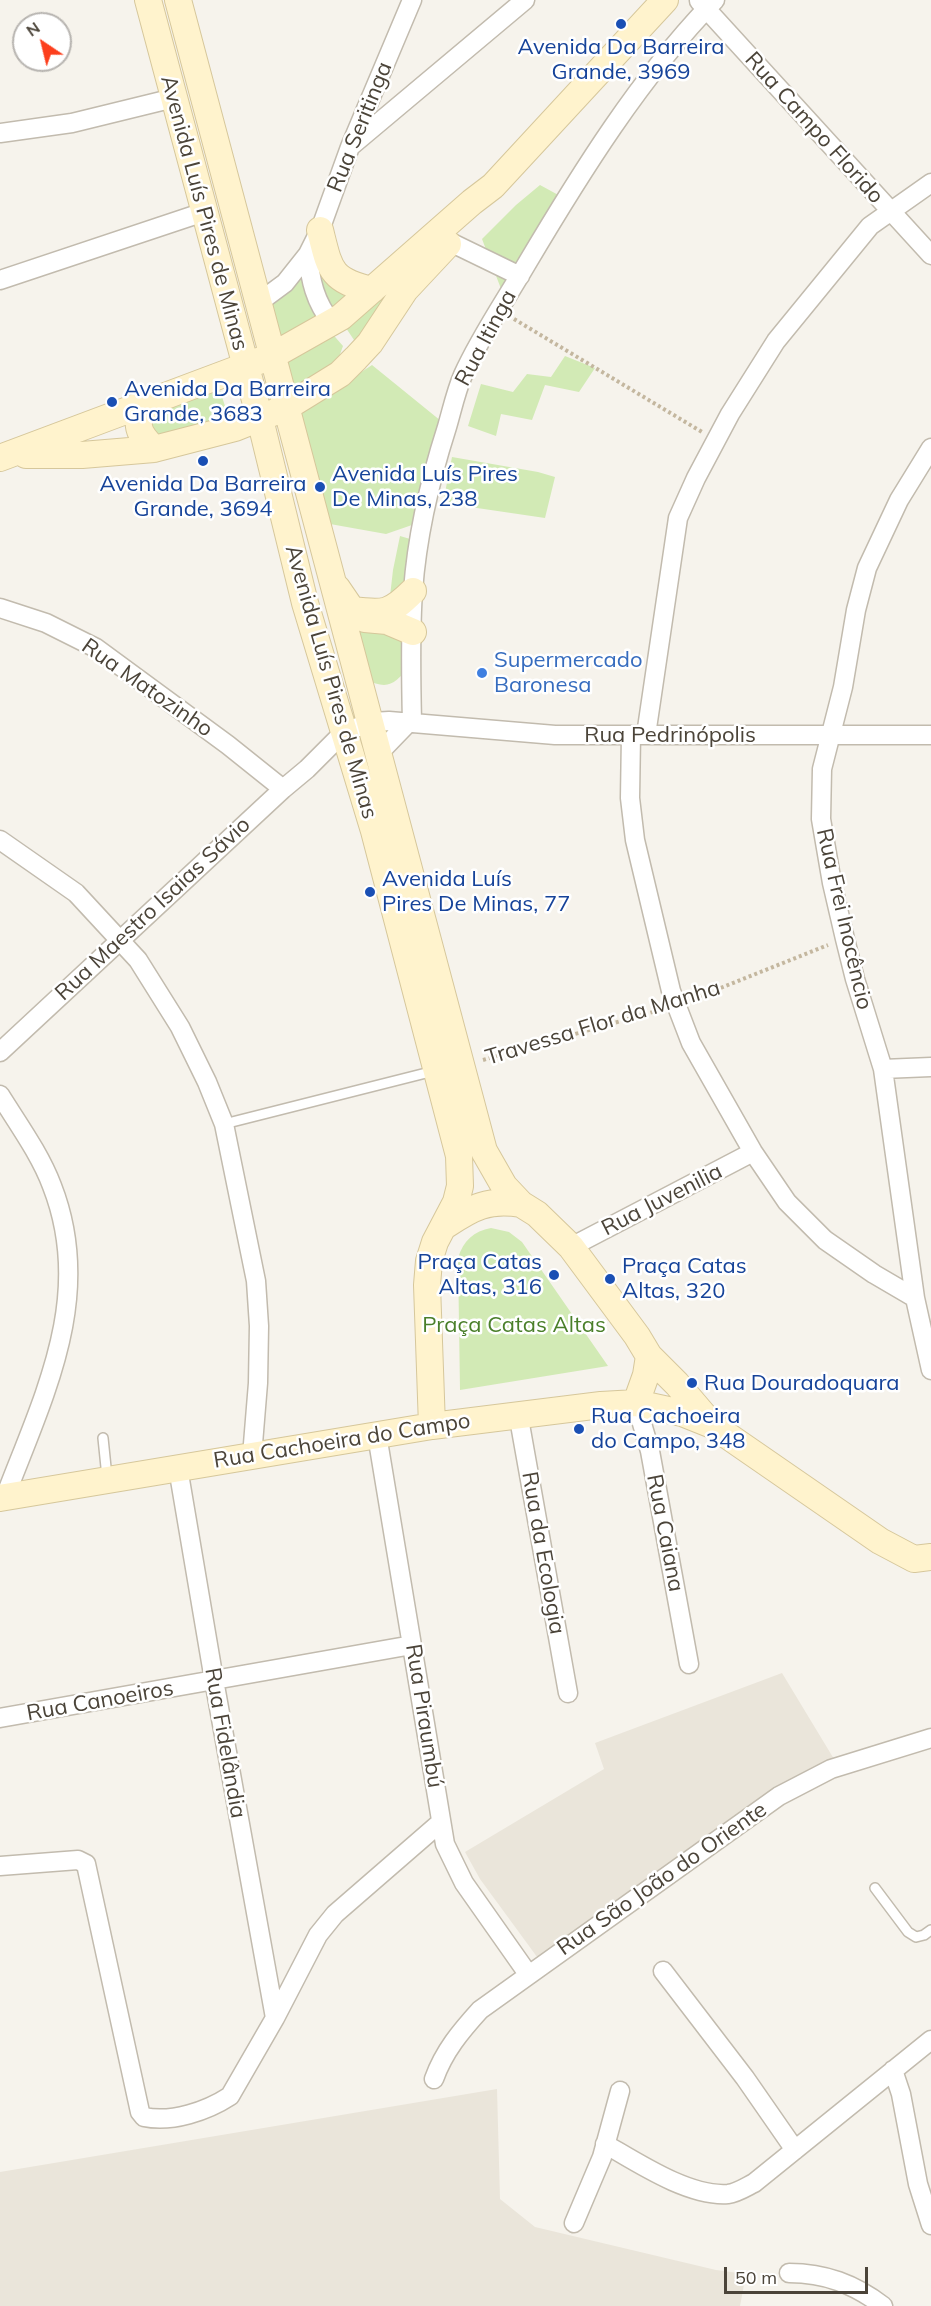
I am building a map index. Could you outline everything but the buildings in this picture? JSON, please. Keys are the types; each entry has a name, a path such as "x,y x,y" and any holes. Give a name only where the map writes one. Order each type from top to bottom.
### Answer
{"main road":[{"name":"Avenida Luís Pires de Minas","path":"148,0 244,367 260,419 305,603 374,831 461,1171 456,1202 446,1225"},
{"name":"Avenida Luís Pires de Minas","path":"178,0 285,408 335,584 487,1158 504,1186 521,1204"},
{"path":"5,457 272,356 332,323 472,202 494,186 665,0"},
{"path":"5,457 82,455 154,449 260,419 285,408 340,374 370,343 405,290 483,205 494,186"},
{"path":"320,230 328,260 338,278 348,284 372,290"},
{"path":"332,323 344,334 349,346 349,356 340,374"},
{"path":"150,401 138,422 143,437 154,449"},
{"path":"335,584 352,610 377,613 397,608 413,591"},
{"path":"346,628 355,622 376,618 413,632"},
{"path":"432,1426 427,1285 429,1261 435,1242 446,1225 470,1209 486,1203 503,1201 521,1204 537,1214 571,1247 637,1336 649,1356 712,1425"},
{"path":"649,1356 646,1375 636,1402 682,1413 712,1425 880,1541 914,1559 931,1557"},
{"name":"Rua Cachoeira do Campo","path":"3,1497 518,1413 636,1402"}],"street":[{"name":"Rua Seritinga","path":"258,303 285,283 308,254 320,230 350,147 412,0"},
{"path":"350,147 525,0"},
{"name":"Rua Campo Florido","path":"706,3 931,255"},
{"name":"Rua Itinga","path":"410,722 413,591 424,512 462,376 568,195 618,120 706,3"},
{"path":"0,133 72,123 174,98"},
{"path":"915,1298 874,1274 825,1240 787,1202 753,1152 691,1043 676,1005 635,840 630,798 638,735 678,518 716,440 776,341 870,226 931,183"},
{"path":"0,280 204,212"},
{"path":"450,242 520,276"},
{"path":"308,254 310,277 316,298 332,323"},
{"name":"Rua Frei Inocêncio","path":"931,448 899,500 867,568 856,610 843,687 829,734 822,769 821,819 845,939 883,1069 915,1298 931,1370"},
{"name":"Rua Matozinho","path":"0,608 46,623 96,648 228,745 283,789"},
{"name":"Rua Maestro Isaias Sávio","path":"0,1052 307,769 344,732 372,722"},
{"name":"Rua Pedrinópolis","path":"372,722 410,722 555,735 931,735"},
{"path":"380,752 410,722"},
{"name":"Rua Maestro Isaias Sávio","path":"307,769 338,755 352,756"},
{"path":"0,840 76,893 138,960 180,1027 224,1124 256,1281 259,1326 258,1372 252,1456"},
{"path":"883,1069 931,1067"},
{"path":"0,1095 39,1159 52,1186 68,1239 69,1273 65,1321 59,1351 3,1497"},
{"name":"Rua Juvenilia","path":"571,1247 753,1152"},
{"name":"Rua Caiana","path":"636,1402 650,1451 689,1664"},
{"name":"Rua da Ecologia","path":"518,1413 568,1693"},
{"name":"Rua Piraumbú","path":"377,1435 445,1844 464,1883 528,1974"},
{"name":"Rua Fidelândia","path":"178,1468 275,2018"},
{"name":"Rua Canoeiros","path":"0,1718 412,1645"},
{"name":"Rua São João do Oriente","path":"434,2079 442,2058 480,2010 779,1796 831,1769 931,1738"},
{"path":"0,1866 78,1860 86,1864 140,2112 144,2117 162,2118 196,2113 230,2097 275,2018 318,1935 335,1914 441,1822"},
{"path":"663,1971 745,2078 795,2150"},
{"path":"605,2144 662,2176 703,2191 729,2194 754,2183 931,2040"},
{"path":"893,2070 901,2094 918,2184 931,2225"},
{"path":"574,2223 590,2188 620,2091"},
{"path":"789,2273 810,2273 837,2279 858,2288 883,2306"}],"lane":[{"path":"224,1124 436,1071"},
{"path":"103,1438 108,1480"},
{"path":"875,1888 908,1932 916,1937 931,1930"}],"path":[{"path":"500,310 716,440"},
{"name":"Travessa Flor da Manha","path":"461,1065 676,1005 845,939"}],"shaded area":[{"path":"782,1673 837,1764 540,1961 480,1879 465,1852 604,1769 595,1743"},
{"path":"497,2089 500,2199 535,2227 716,2270 746,2274 740,2306 0,2306 0,2172"}],"green space":[{"path":"540,185 562,197 503,294 482,239"},
{"path":"305,269 321,323 279,345 266,303"},
{"path":"321,271 349,288 338,319 315,277"},
{"path":"399,284 354,353 354,340 346,328 364,309"},
{"path":"329,330 343,346 334,371 294,395 283,365"},
{"path":"565,356 595,368 579,392 545,385 532,420 501,414 496,436 468,426 481,384 513,392 527,374 551,377"},
{"path":"372,365 441,421 412,525 386,534 330,524 299,413"},
{"path":"217,381 231,425 158,445 146,429 149,410"},
{"path":"452,457 555,477 545,518 443,503"},
{"path":"400,536 417,541 413,572 389,605 393,570"},
{"path":"362,627 406,631 411,665 391,684 380,685 365,679 354,637"},
{"name":"Praça Catas Altas","path":"491,1228 509,1232 522,1242 608,1366 460,1390 458,1258 470,1238"}],"place":[{"name":"Avenida Da Barreira Grande, 3969","path":"621,24"},
{"name":"Avenida Da Barreira Grande, 3683","path":"112,402"},
{"name":"Avenida Da Barreira Grande, 3694","path":"203,461"},
{"name":"Avenida Luís Pires De Minas, 238","path":"320,487"},
{"name":"Supermercado Baronesa","path":"482,673"},
{"name":"Avenida Luís Pires De Minas, 77","path":"370,892"},
{"name":"Praça Catas Altas, 316","path":"554,1275"},
{"name":"Praça Catas Altas, 320","path":"610,1279"},
{"name":"Rua Douradoquara","path":"692,1383"},
{"name":"Rua Cachoeira do Campo, 348","path":"579,1429"}]}
